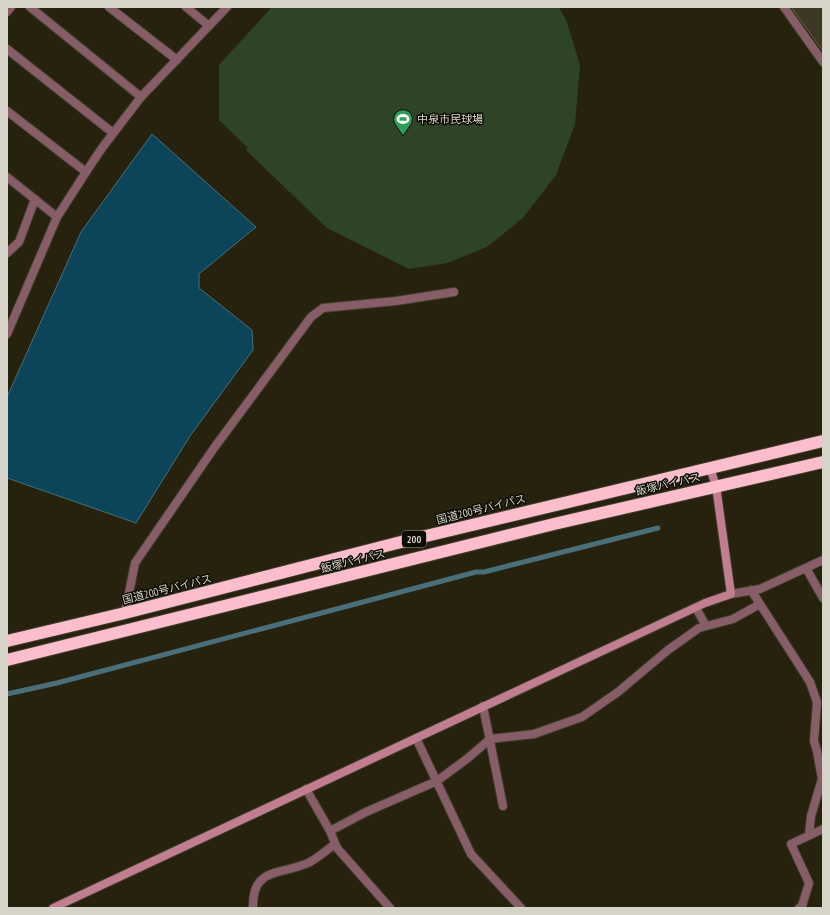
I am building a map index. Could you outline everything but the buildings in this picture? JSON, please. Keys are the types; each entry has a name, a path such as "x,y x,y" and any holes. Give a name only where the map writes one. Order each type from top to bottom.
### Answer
{"highway":[{"name":"国道200号バイパス","path":"7,641 125,613 401,542 823,441"},
{"name":"飯塚バイパス","path":"7,660 554,524 823,462"}],"street":[{"path":"7,12 11,7"},
{"path":"30,7 140,97"},
{"path":"109,7 177,60"},
{"path":"186,7 210,26"},
{"path":"7,334 57,217 86,172 140,97 227,7"},
{"path":"784,7 823,62"},
{"path":"7,49 113,133"},
{"path":"7,111 86,172"},
{"path":"7,177 57,217"},
{"path":"7,254 19,242 35,199"},
{"path":"125,613 135,563 214,448 311,317 323,308 396,301 454,292"},
{"path":"710,468 716,486 731,594"},
{"path":"53,908 483,706 696,608 731,594 760,589 823,560"},
{"path":"806,568 823,598"},
{"path":"751,590 810,682 817,702 814,741 822,779 811,816 809,835"},
{"path":"330,831 366,812 437,781 468,758 490,739 534,734 582,717 618,692 668,650 699,628 733,619 760,604"},
{"path":"696,608 706,626"},
{"path":"483,706 503,806"},
{"path":"416,738 471,854 521,908"},
{"path":"306,789 330,831 337,848 390,908"},
{"path":"799,908 802,906 809,883 791,844 823,829"},
{"path":"253,908 253,898 256,885 264,877 310,862 335,844"}],"green space":[{"name":"中泉市民球場","path":"272,7 559,7 567,22 580,65 575,124 556,175 523,218 487,247 447,263 409,269 327,228 246,150 248,148 219,120 219,65"}],"water":[{"path":"152,134 256,227 199,274 199,288 252,330 253,350 190,436 136,523 7,478 7,397 81,232"}],"waterway":[{"path":"7,694 57,683 476,572 484,572 658,528"}],"place":[{"name":"中泉市民球場","path":"403,136"}]}
